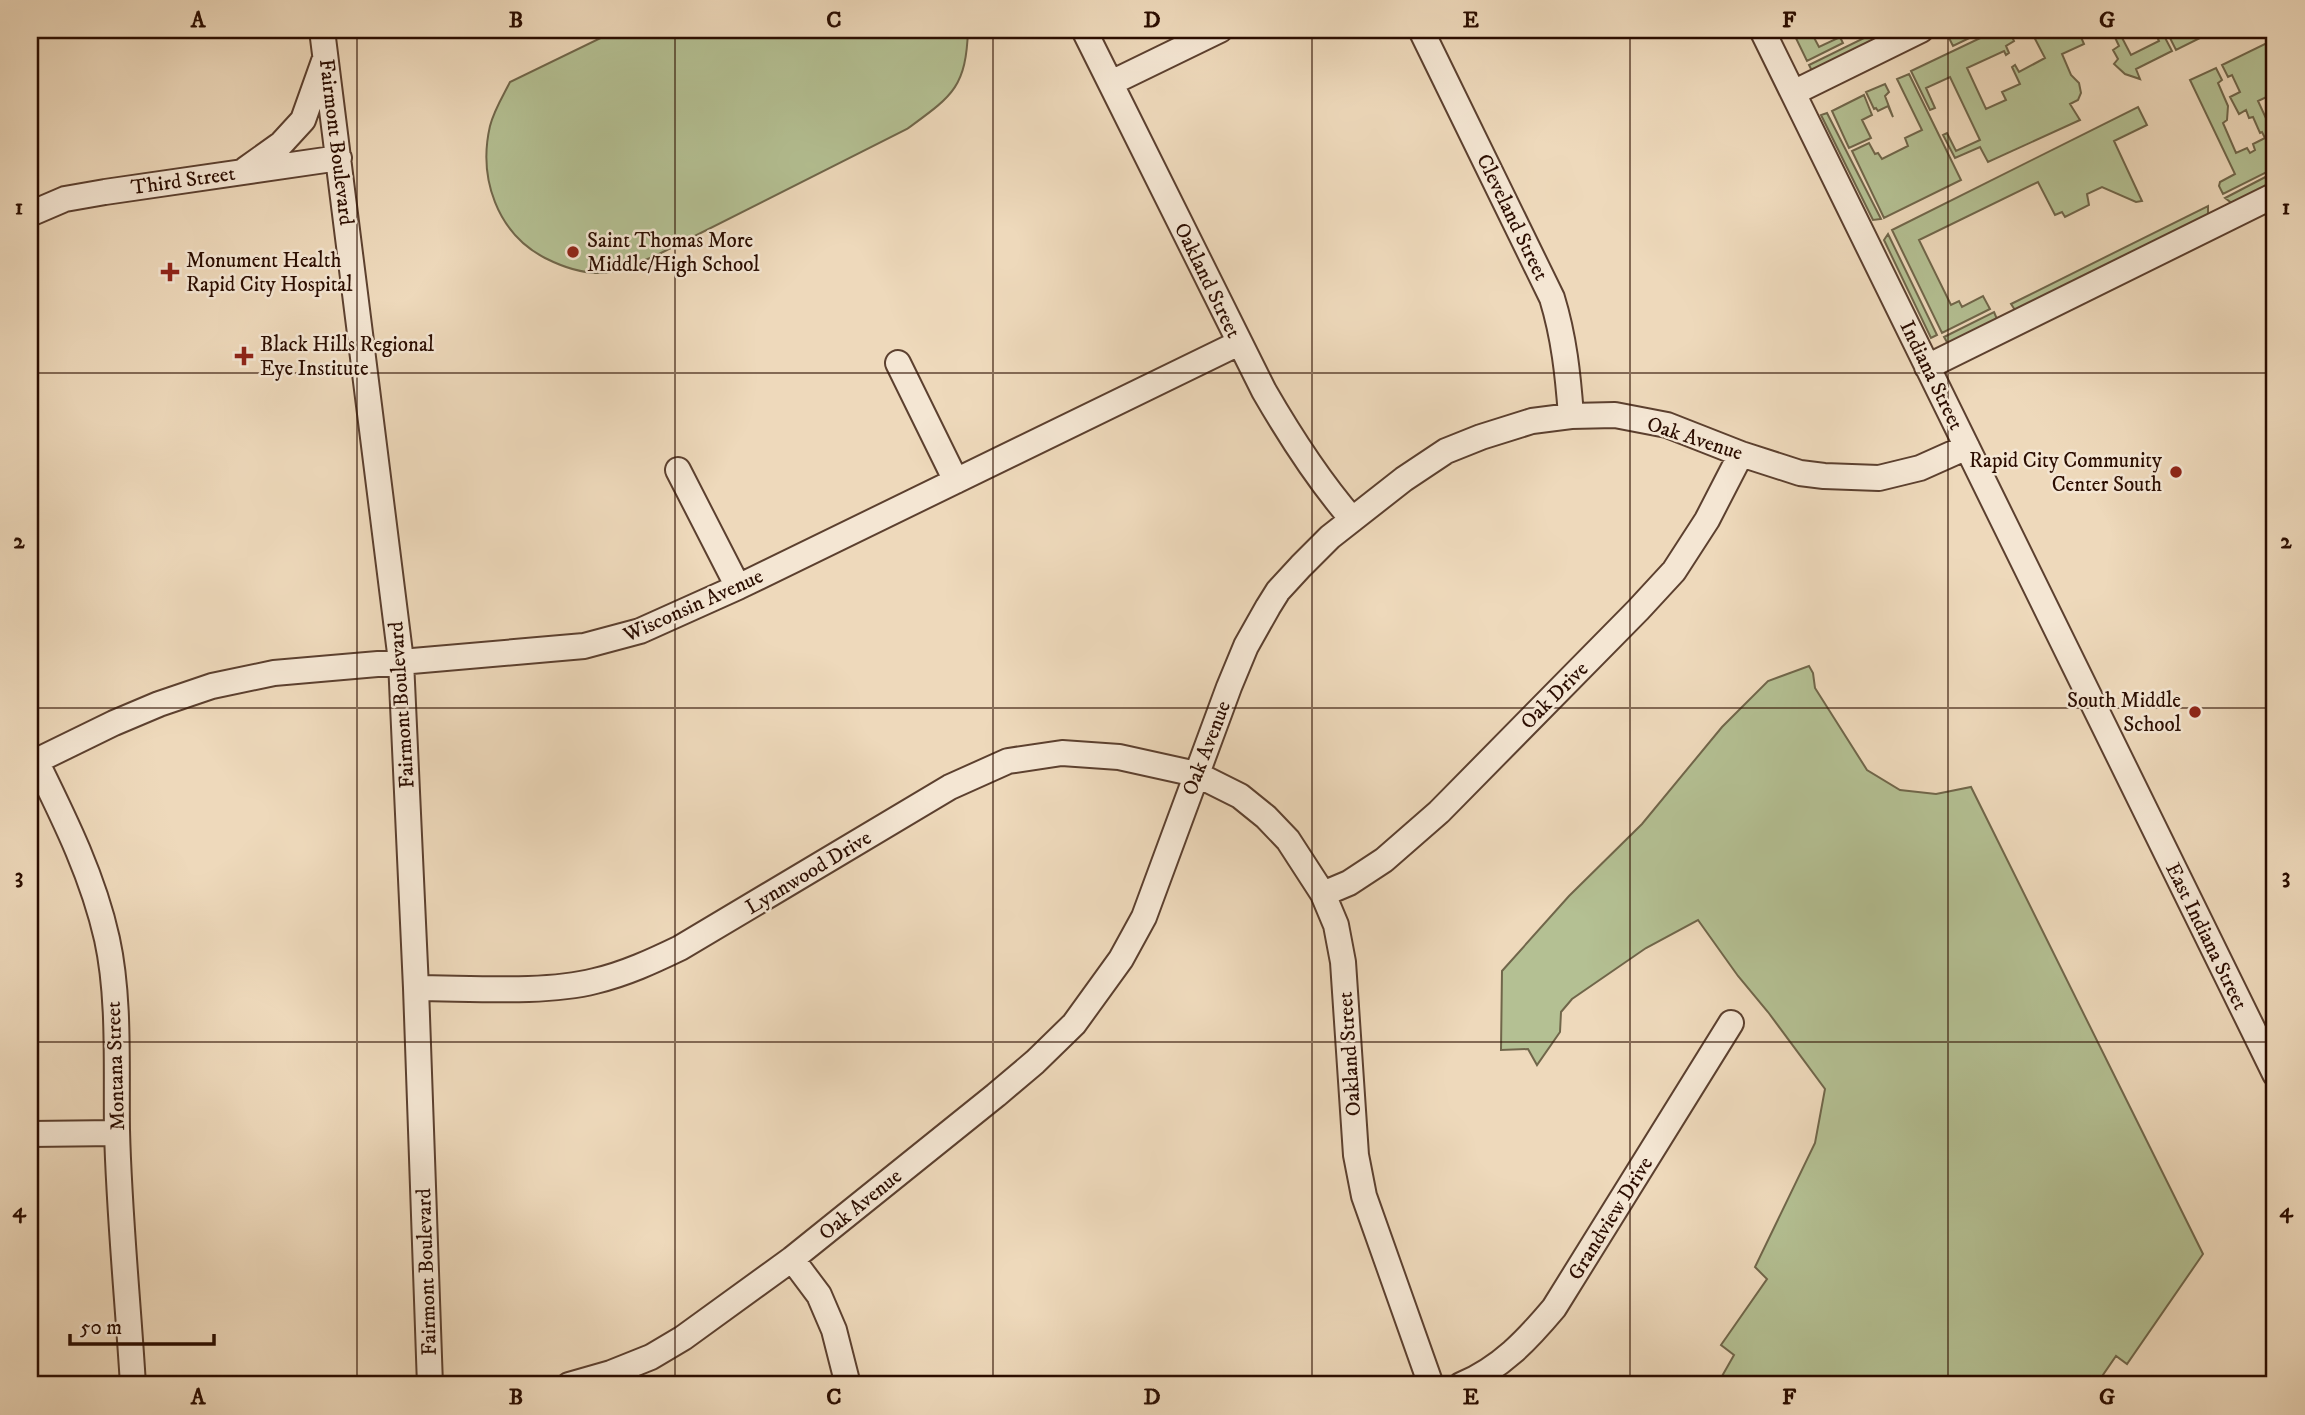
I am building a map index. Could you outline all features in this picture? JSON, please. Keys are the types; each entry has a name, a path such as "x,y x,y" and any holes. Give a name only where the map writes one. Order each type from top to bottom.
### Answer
{"street":[{"name":"Fairmont Boulevard","path":"322,30 401,662 430,1385"},
{"name":"Oakland Street","path":"1084,30 1264,391 1292,439 1328,491 1352,519"},
{"path":"1111,83 1220,30"},
{"name":"Cleveland Street","path":"1421,30 1552,298 1566,358 1571,416"},
{"name":"Indiana Street","path":"1762,30 2157,835"},
{"path":"1793,93 1921,30"},
{"path":"244,171 281,144 303,120 326,57"},
{"name":"Third Street","path":"30,214 65,200 339,158"},
{"path":"1927,366 2275,195"},
{"name":"Wisconsin Avenue","path":"33,763 114,723 212,686 274,673 584,646 620,638 673,618 1239,343"},
{"path":"898,363 956,481"},
{"name":"Oak Avenue","path":"569,1385 611,1373 650,1357 683,1338 792,1259 996,1095 1074,1024 1121,959 1144,916 1246,646 1268,607 1278,591 1330,537 1404,479 1446,452 1481,437 1532,421 1571,416 1615,415 1667,425 1800,474 1879,478 1920,468 1967,447"},
{"name":"Oak Drive","path":"1323,894 1349,883 1384,860 1439,812 1638,610 1674,571 1707,520 1741,454"},
{"path":"678,470 738,587"},
{"name":"Lynnwood Drive","path":"416,988 546,988 593,982 641,966 680,948 950,788 1008,761 1062,753 1119,757 1196,774"},
{"name":"Montana Street","path":"33,763 70,830 100,912 107,941 117,1056 117,1133 133,1385"},
{"name":"Oakland Street","path":"1196,774 1240,796 1288,840 1323,894 1336,925 1343,962 1356,1155 1364,1196 1431,1385"},
{"name":"East Indiana Street","path":"2157,835 2275,1074"},
{"name":"Grandview Drive","path":"1461,1385 1500,1365 1529,1338 1555,1308 1731,1023"},
{"path":"30,1134 117,1133"},
{"path":"792,1259 819,1295 834,1330 848,1385"}],"green space":[{"path":"617,30 968,30 964,65 954,89 935,108 907,129 657,255 616,271 587,272 545,258 514,234 503,219 489,184 487,146 492,120 510,82"},
{"path":"1792,30 1810,30 1819,47 1840,37 1843,43 1807,61"},
{"path":"1966,30 1986,30 1953,46 1949,38"},
{"path":"1997,30 2009,30 2014,41 2006,46 2009,53 2006,55 2004,51 1967,68 1986,109 2006,100 2002,92 2020,84 2012,67 2015,65 2019,72 2045,58 2032,33 2027,35 2024,30 2078,30 2084,44 2062,54 2071,75 2079,83 2081,93 2078,100 2070,104 2080,120 1988,162 1980,147 1955,158 1943,135 1947,133 1956,151 1980,140 1950,77 1926,88 1935,108 1930,110 1911,71"},
{"path":"2108,30 2118,30 2131,55 2159,41 2154,30 2161,30 2172,51 2136,69 2140,79 2125,74 2114,64 2118,59 2113,50 2119,46 2112,31"},
{"path":"2166,30 2216,30 2176,50"},
{"path":"1870,35 1874,43 1813,73 1809,65"},
{"path":"2275,39 2275,82 2269,85 2273,94 2258,101 2270,127 2275,125 2275,168 2223,194 2220,182 2235,174 2190,80 2216,68 2222,80 2218,83 2228,106 2227,120 2223,123 2236,153 2247,148 2250,153 2255,150 2253,144 2265,138 2246,110 2239,114 2230,97 2240,92 2232,75 2228,77 2222,65"},
{"path":"1909,74 1961,180 1884,218 1852,151 1869,143 1875,154 1878,153 1882,159 1908,146 1905,138 1922,130 1897,79"},
{"path":"1885,84 1889,92 1885,96 1893,117 1888,106 1878,111 1874,109 1866,92"},
{"path":"1864,95 1872,115 1862,120 1871,138 1849,148 1832,111"},
{"path":"2138,107 2147,125 2114,141 2142,201 2136,202 2102,187 2087,194 2089,205 2065,217 2062,212 2055,215 2038,182 1919,240 1951,305 1959,301 1962,307 1983,296 1990,309 1942,333 1892,230"},
{"path":"1827,113 1881,219 1873,220 1821,115"},
{"path":"2275,172 2275,183 2233,204 2225,198"},
{"path":"2208,206 2208,216 2015,310 2011,304"},
{"path":"1888,234 1937,335 1931,338 1884,240"},
{"path":"1994,312 1997,319 1948,344 1944,337"},
{"path":"1809,666 1815,688 1867,770 1900,790 1936,794 1971,787 2203,1254 2127,1364 2116,1356 2096,1385 1717,1385 1734,1355 1721,1345 1767,1279 1755,1267 1815,1143 1825,1089 1698,920 1646,948 1572,999 1561,1012 1560,1032 1537,1065 1528,1049 1501,1050 1502,971 1569,896 1642,824 1722,727 1768,681"}],"place":[{"name":"Saint Thomas More Middle/High School","path":"573,252"},
{"name":"Monument Health Rapid City Hospital","path":"170,272"},
{"name":"Black Hills Regional Eye Institute","path":"244,356"},
{"name":"Rapid City Community Center South","path":"2176,472"},
{"name":"South Middle School","path":"2195,712"}]}
